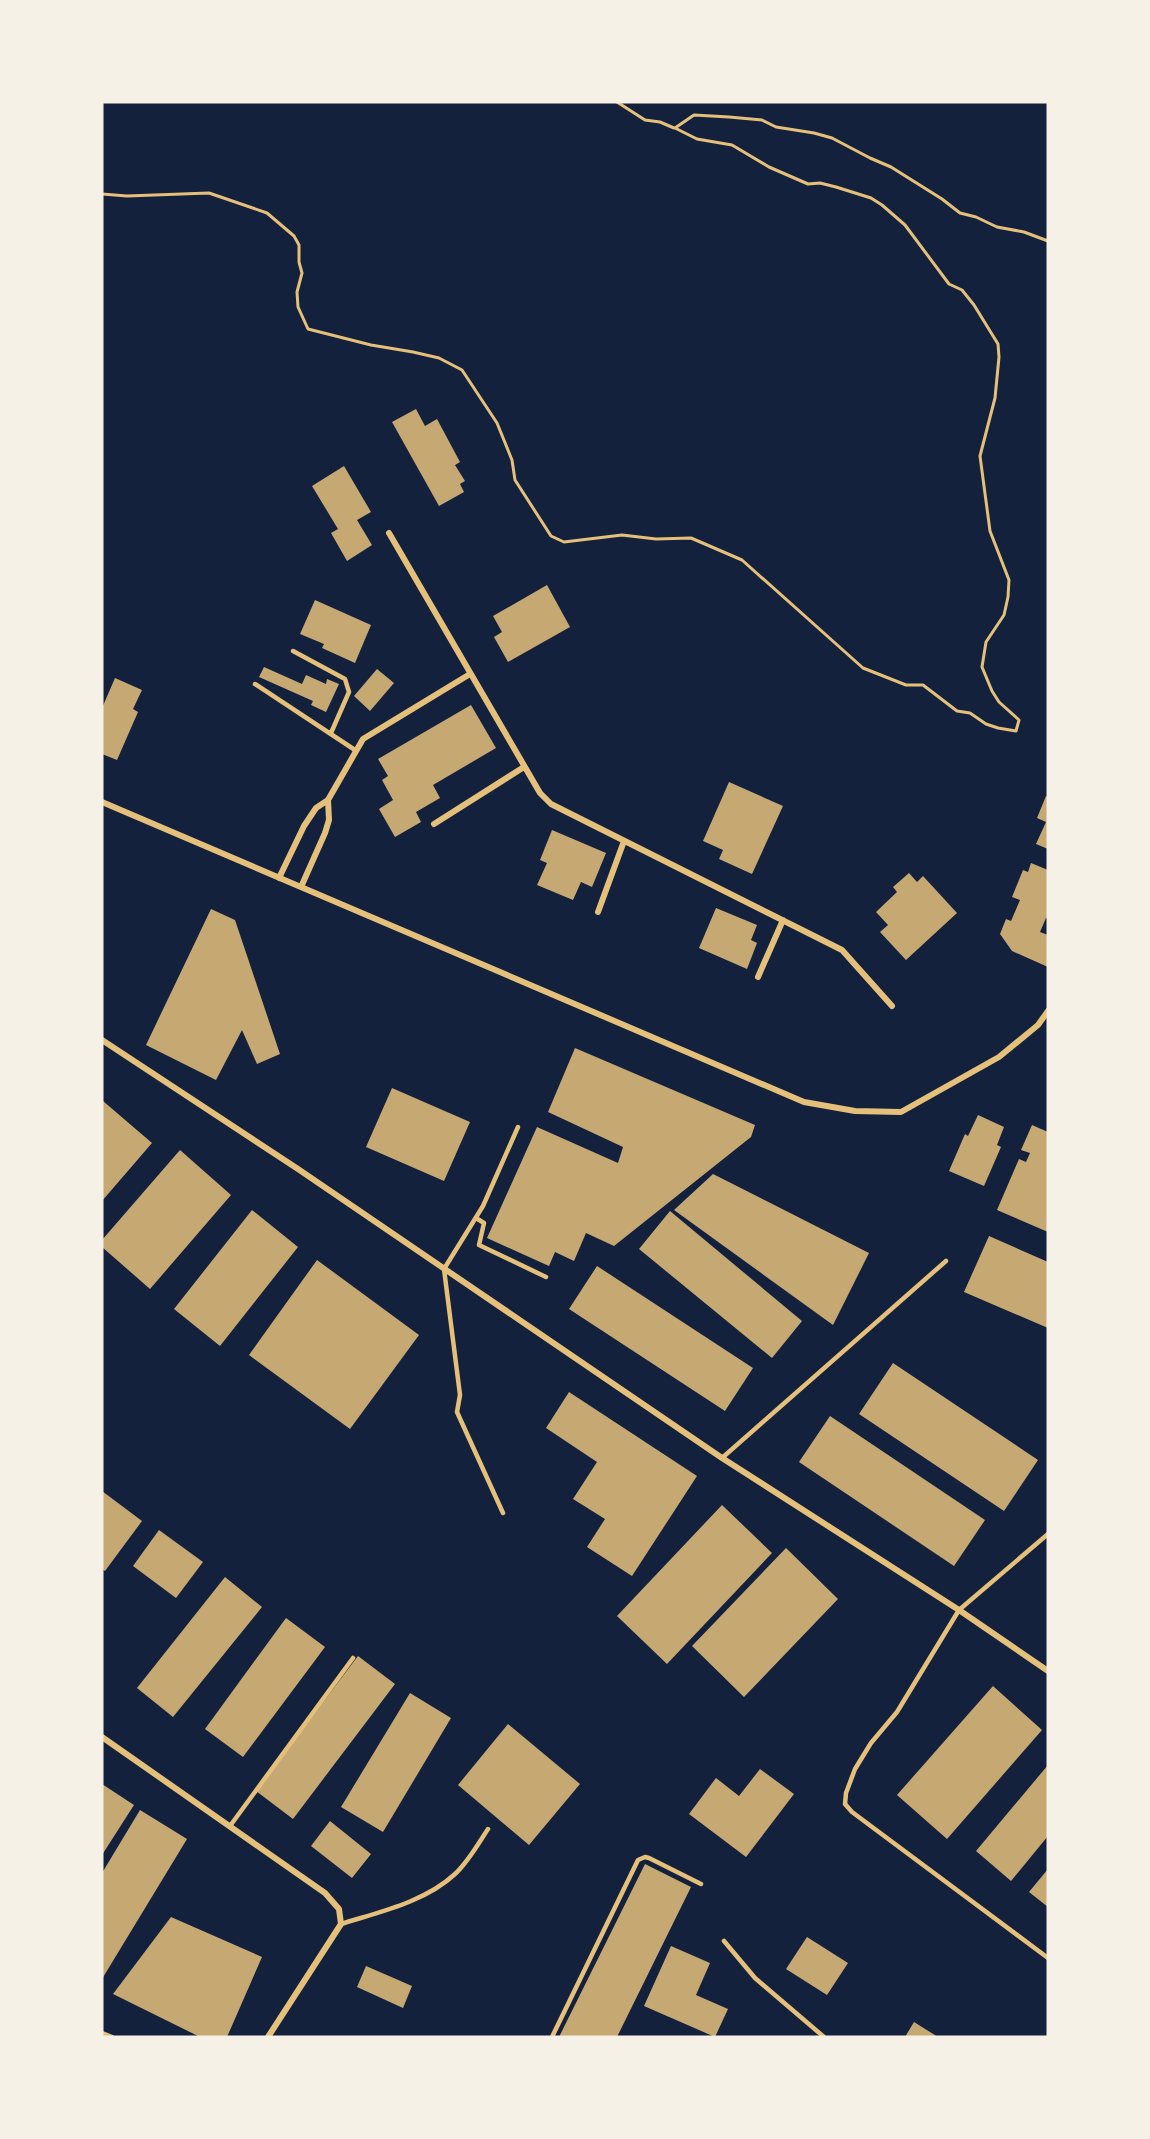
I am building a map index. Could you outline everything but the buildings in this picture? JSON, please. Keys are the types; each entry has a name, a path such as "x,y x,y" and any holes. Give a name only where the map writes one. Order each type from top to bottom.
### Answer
{"street":[{"path":"389,533 540,794 551,804 842,950 892,1006"},
{"path":"279,878 304,826 316,808 328,800 363,739 470,674"},
{"path":"434,824 524,767"},
{"path":"301,887 325,833 329,820 328,800"},
{"path":"102,802 804,1102 855,1111 901,1112 999,1058 1038,1025 1048,1011"},
{"path":"598,912 624,841"},
{"path":"758,977 783,921"},
{"path":"102,1040 722,1458 959,1610 1048,1671"},
{"path":"102,1737 325,1893 339,1909 341,1924 268,2037"}],"lane":[{"path":"293,651 345,679 349,692 331,734"},
{"path":"255,684 355,750"},
{"path":"503,1513 457,1412 460,1395 444,1269 483,1206 518,1127"},
{"path":"476,1218 484,1223 479,1245 546,1277"},
{"path":"722,1458 946,1260"},
{"path":"1048,1534 959,1610 897,1712 871,1743 855,1769 846,1793 845,1804 852,1812 1048,1958"},
{"path":"230,1826 353,1658"},
{"path":"341,1924 403,1904 430,1892 456,1874 488,1829"},
{"path":"552,2037 638,1860 649,1858 701,1884"},
{"path":"724,1941 755,1978 824,2037"},
{"path":"102,2033 112,2037"}],"path":[{"path":"102,194 128,196 209,194 267,213 294,236 299,245 299,262 302,273 298,283 297,299 298,307 308,329 371,345 428,355 462,370 497,423 512,460 515,480 551,536 564,542 622,535 656,539 691,538 719,549 742,560 863,668 906,686 923,685 957,711 970,713 986,724 1016,731 1019,720 999,702 982,667 986,642 1004,615 1009,580 990,531 980,456 995,398 998,344 974,305 962,290 949,284 905,225 871,198 820,183 808,184 769,167 732,145 697,139 660,122 645,120 617,102"},
{"path":"675,128 694,115 729,117 762,120 776,127 832,138 891,167 960,213 976,217 997,227 1024,232 1048,242"}]}
